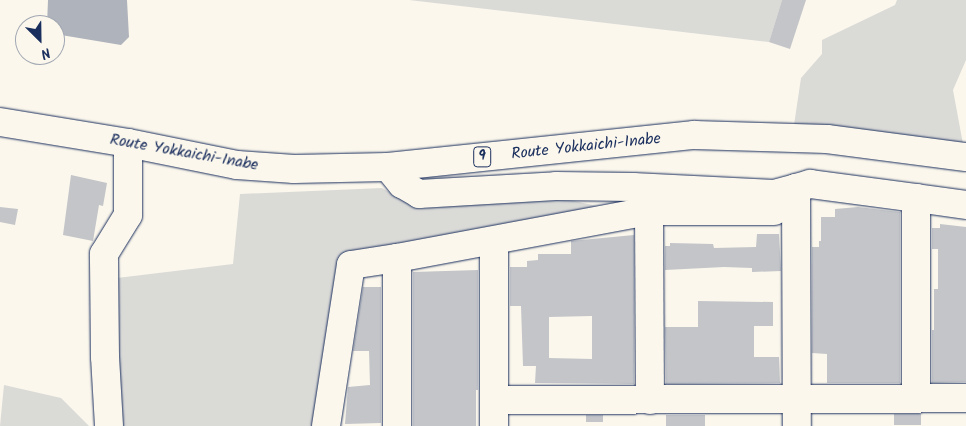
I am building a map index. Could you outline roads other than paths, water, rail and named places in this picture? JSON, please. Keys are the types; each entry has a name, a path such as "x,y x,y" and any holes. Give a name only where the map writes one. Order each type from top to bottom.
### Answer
{"street":[{"name":"Route Yokkaichi-Inabe","path":"0,122 128,143 237,165 294,169 388,167 694,136 827,140 966,157"},
{"path":"109,426 105,356 104,254 128,215 128,143"},
{"path":"388,167 402,184 419,194 556,186 633,187 774,194 796,200"},
{"path":"797,413 796,200 810,184 966,205"},
{"path":"916,198 916,398"},
{"path":"326,426 351,265 494,241 649,211 796,200"},
{"path":"649,211 650,400"},
{"path":"494,241 494,413 650,400 797,413 916,398 966,398"},
{"path":"396,426 398,258"}]}
